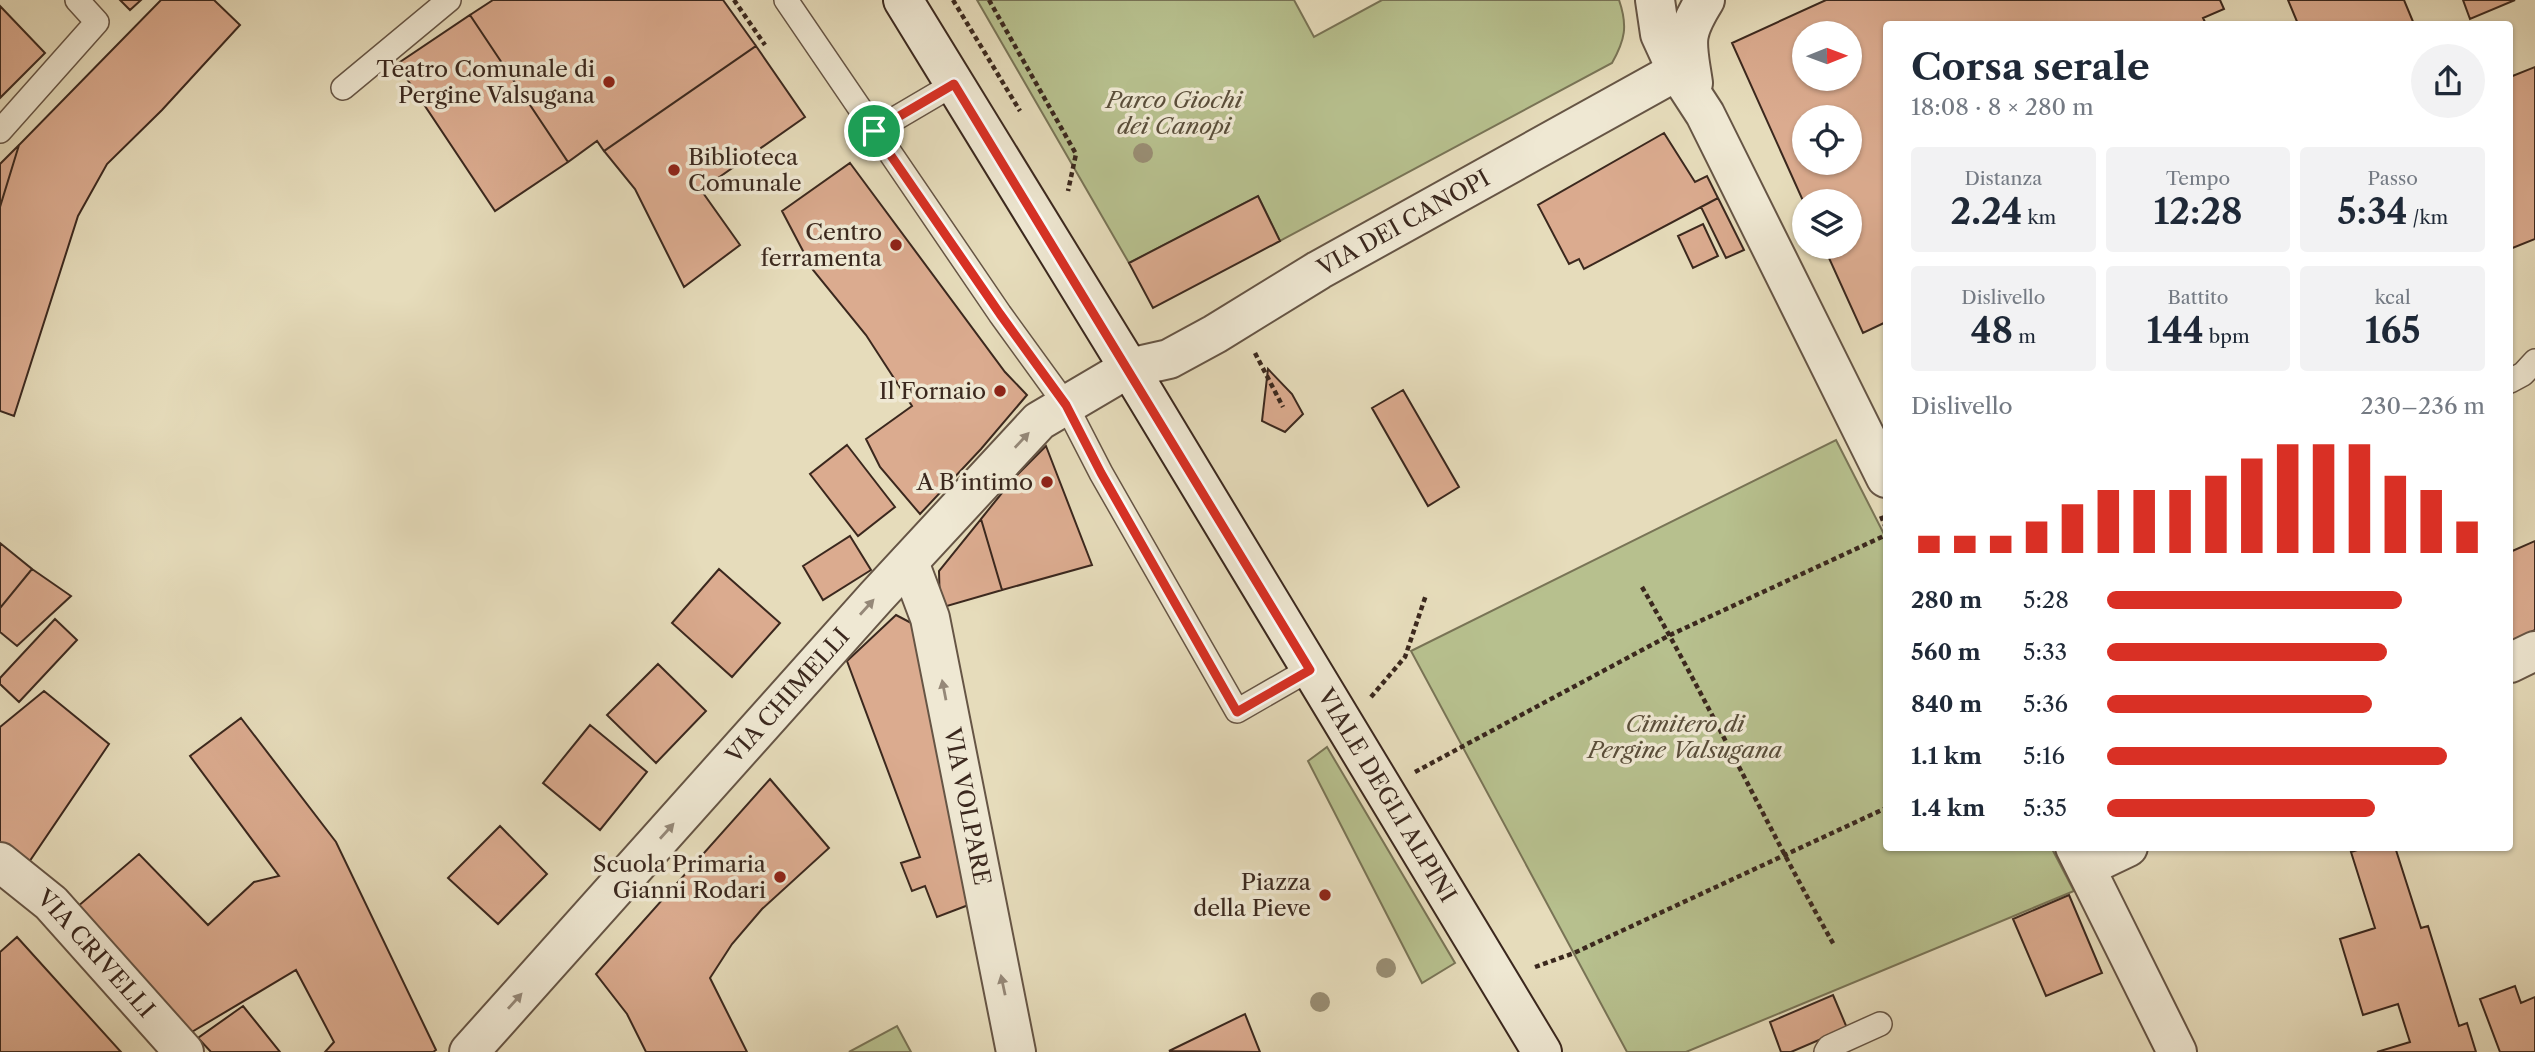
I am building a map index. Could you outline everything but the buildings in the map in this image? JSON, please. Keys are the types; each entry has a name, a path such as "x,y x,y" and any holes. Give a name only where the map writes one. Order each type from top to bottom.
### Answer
{"street":[{"name":"VIALE DEGLI ALPINI","path":"902,0 1129,368 1542,1052"},
{"path":"1655,0 1660,34 1883,472"},
{"path":"1686,84 1687,37 1693,19 1705,0"},
{"name":"VIA DEI CANOPI","path":"1129,368 1169,359 1319,270 1686,84"},
{"name":"VIA CHIMELLI","path":"470,1052 909,562 1040,422 1129,368"},
{"name":"VIA VOLPARE","path":"909,562 930,618 1016,1052"},
{"path":"2513,662 2535,651"},
{"path":"2109,851 2081,857 2177,1052"},
{"name":"VIA CRIVELLI","path":"0,862 51,903 168,1046"}],"lane":[{"path":"0,131 97,22 77,0"},
{"path":"343,88 449,0"},
{"path":"786,0 1000,314 1066,405 1101,473 1237,712 1310,670"},
{"path":"874,131 954,84"},
{"path":"1826,1052 1829,1047 1880,1024"}],"path":[{"path":"734,0 765,45"},
{"path":"953,0 1025,119"},
{"path":"989,0 1076,154 1068,191"},
{"path":"1061,179 1076,202"},
{"path":"1254,352 1283,407"},
{"path":"1880,516 1883,522"},
{"path":"1414,773 1670,635 1883,537"},
{"path":"1642,587 1670,635 1782,855 1834,945"},
{"path":"1370,698 1405,657 1426,595"},
{"path":"1532,968 1574,953 1883,809"}],"green space":[{"name":"Parco Giochi dei Canopi","path":"977,0 1294,0 1314,37 1382,0 1619,0 1624,25 1620,47 1612,63 1280,241 1258,196 1129,263"},
{"name":"Cimitero di Pergine Valsugana","path":"1836,440 1883,532 1883,851 2053,851 2074,891 1686,1052 1627,1052 1411,651"},
{"path":"1327,747 1455,963 1422,983 1308,761"},
{"path":"897,1026 911,1052 849,1052"}],"place":[{"name":"Teatro Comunale di Pergine Valsugana","path":"609,82"},
{"name":"Biblioteca Comunale","path":"674,170"},
{"name":"Centro ferramenta","path":"896,245"},
{"name":"Il Fornaio","path":"1000,391"},
{"name":"A B intimo","path":"1047,482"},
{"name":"Scuola Primaria Gianni Rodari","path":"780,877"},
{"name":"Piazza della Pieve","path":"1325,895"}],"route":[{"path":"954,84 1129,368 1310,670 1237,712 1101,473 1066,405 874,131 954,84"}]}
